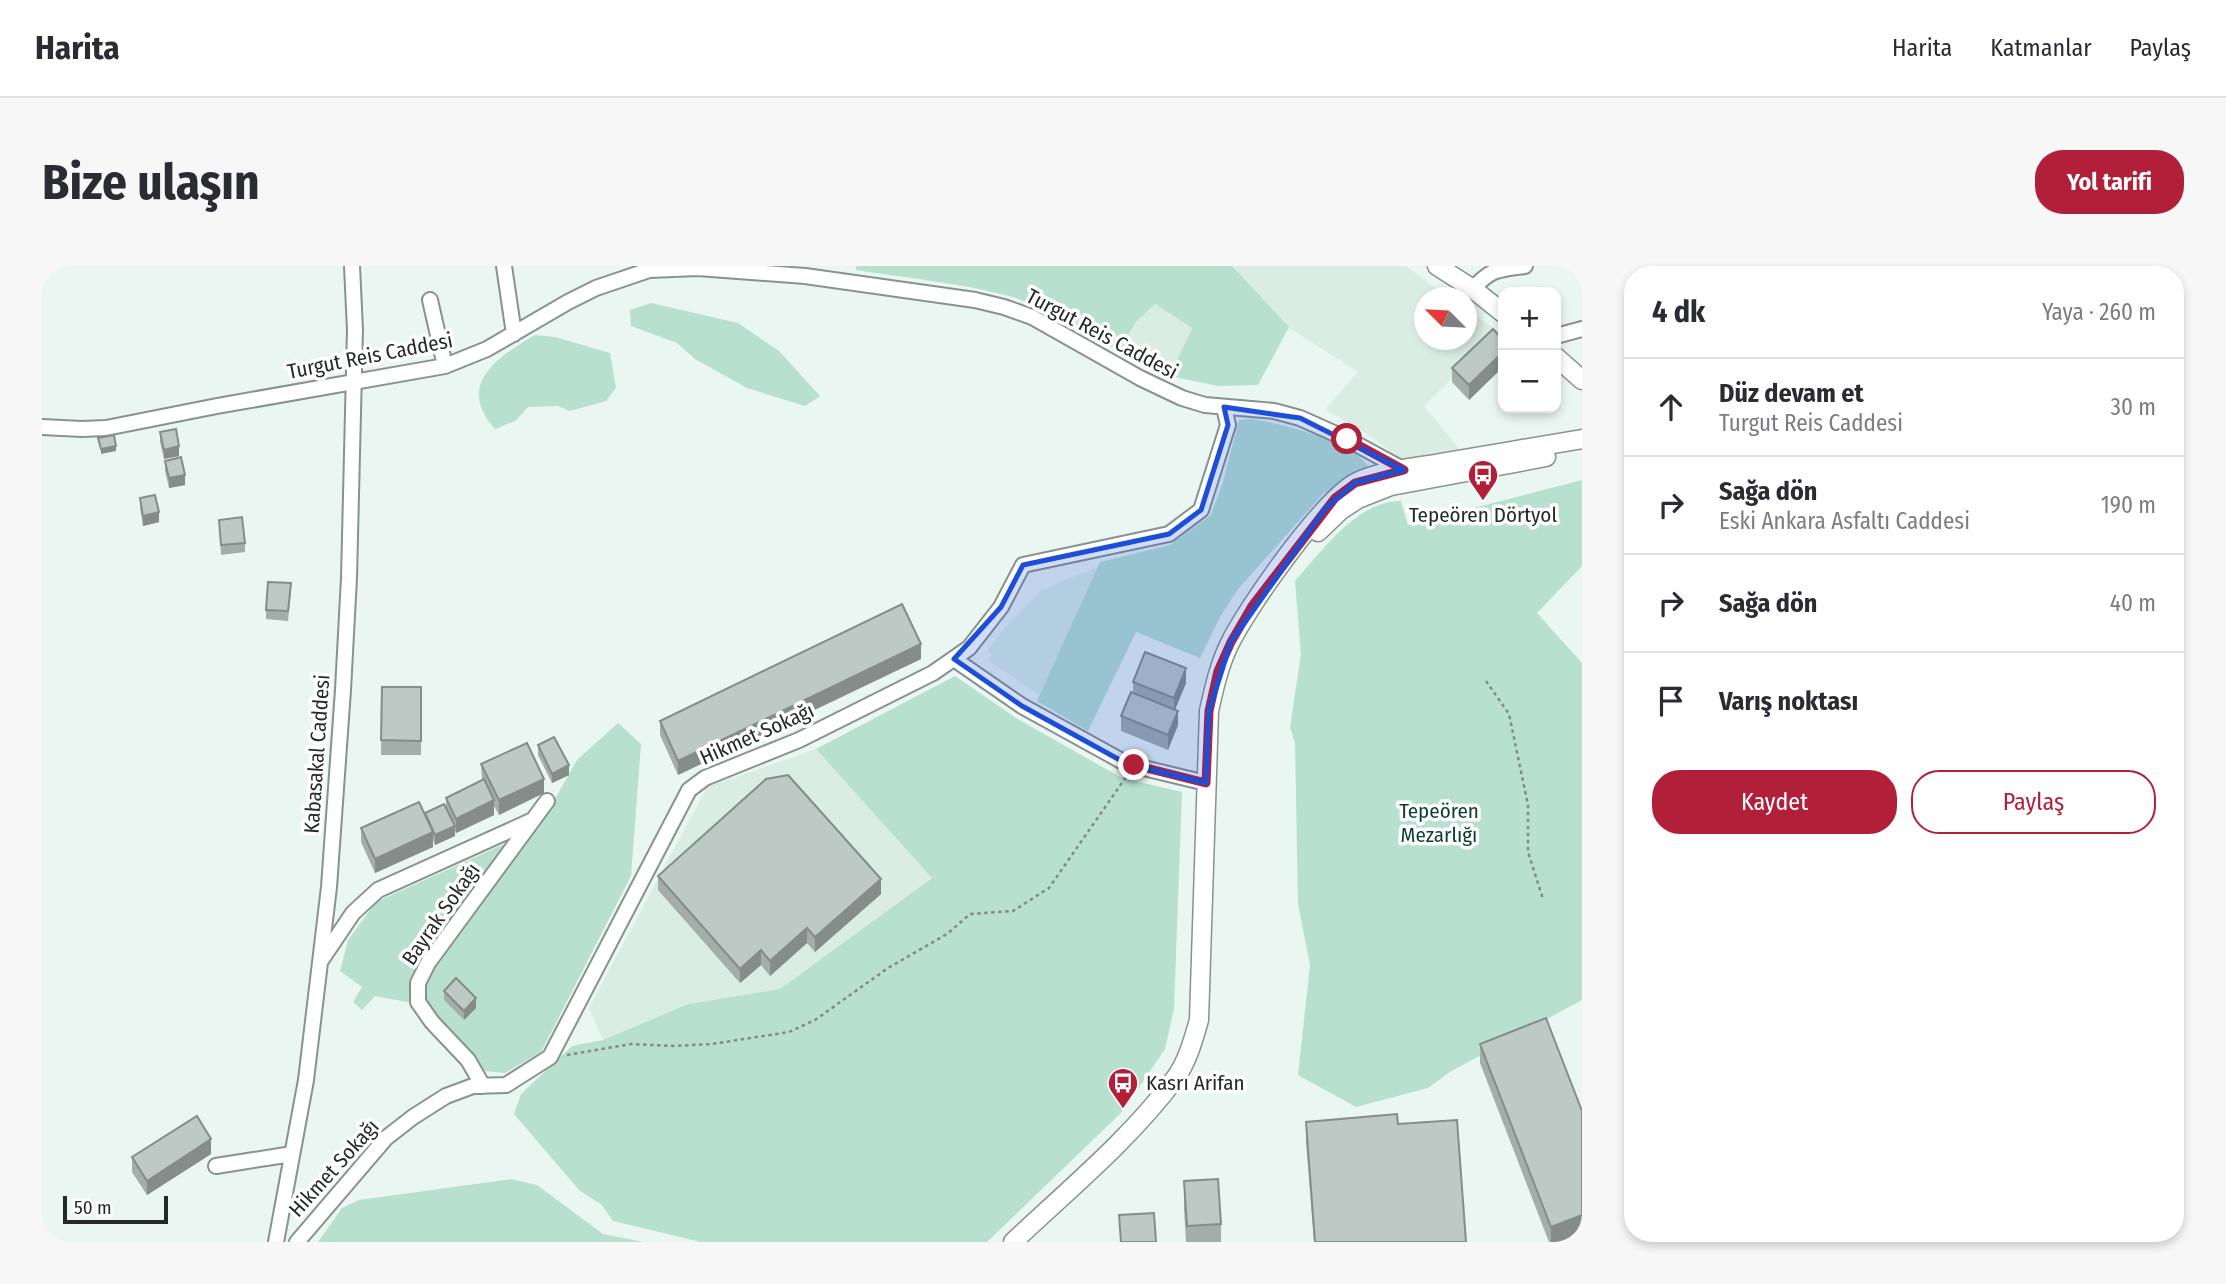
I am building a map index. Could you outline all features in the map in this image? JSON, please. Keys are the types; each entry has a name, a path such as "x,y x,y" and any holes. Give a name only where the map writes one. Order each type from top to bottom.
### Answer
{"main road":[{"path":"1437,266 1470,287"},
{"path":"1477,292 1498,309"},
{"path":"1561,361 1582,380"},
{"path":"1013,1242 1128,1133 1175,1079 1188,1054 1199,1020 1209,711 1218,671 1252,606 1325,509 1344,490 1368,478 1404,470 1580,447"},
{"path":"1278,571 1341,510 1373,493 1391,486 1580,447"}],"street":[{"name":"Kabasakal Caddesi","path":"276,1242 306,1080 321,961 343,690 354,382 352,266"},
{"path":"504,266 514,334"},
{"path":"1474,287 1487,270 1525,266"},
{"name":"Turgut Reis Caddesi","path":"42,427 106,428 445,366 487,349 586,293 649,270 698,268 804,276 975,300 1004,307 1055,329 1163,390 1194,401 1300,418 1347,439 1404,470"},
{"path":"430,300 445,366"},
{"path":"1561,335 1582,329"},
{"name":"Hikmet Sokağı","path":"297,1242 386,1138 413,1116 446,1096 473,1086 506,1085 550,1057 689,790 705,778 799,740 933,673 954,659 969,648 1001,607 1023,565 1169,534 1201,510 1228,425 1224,407"},
{"path":"954,659 1022,706 1091,746 1134,765 1206,783"},
{"name":"Bayrak Sokağı","path":"483,1086 468,1060 432,1022 418,1002 418,983 428,963 547,801"},
{"path":"321,961 353,913 378,890 534,819"},
{"path":"216,1166 292,1154"}],"path":[{"path":"1486,681 1509,714 1528,805 1528,852 1543,899"},
{"path":"544,1060 631,1044 674,1046 725,1042 789,1032 815,1020 888,968 947,934 970,915 1013,911 1049,888 1134,765"}],"highlighted area":[{"path":"1224,407 1300,418 1404,470 1355,483 1325,509 1231,642 1209,711 1206,783 1127,764 1022,706 954,659 1001,607 1023,565 1169,534 1201,510 1228,425"}],"shaded area":[{"path":"1232,266 1406,266 1434,287 1414,287 1414,350 1477,350 1477,317 1498,331 1424,406 1461,451 1399,459 1375,439 1325,409 1358,372 1285,325"},
{"path":"1155,304 1192,328 1170,376 1120,352 1135,323"},
{"path":"1098,567 1040,695 989,661 992,654 987,651 1006,626 1041,590"},
{"path":"816,749 933,877 780,989 688,1004 603,1040 589,1008 707,787"}],"green space":[{"path":"856,266 1232,266 1289,327 1258,385 1218,386 1170,376 1192,328 1155,304 1135,323 1120,352 1052,314 1009,296 953,284 856,270"},
{"path":"651,303 738,323 779,351 820,396 805,406 747,388 695,359 677,343 631,326 630,310"},
{"path":"535,335 555,337 610,353 616,388 606,401 570,411 558,406 528,407 515,421 495,429 484,413 479,398 480,385 486,373 496,363"},
{"path":"1252,419 1297,429 1331,441 1346,448 1368,466 1323,494 1238,589 1220,617 1200,658 1136,632 1088,731 1037,701 1100,562 1170,545 1211,515 1223,482 1239,420"},
{"name":"Tepeören Mezarlığı","path":"1582,480 1582,566 1537,613 1582,663 1582,1000 1450,1072 1428,1088 1356,1107 1298,1075 1310,965 1298,904 1295,743 1290,727 1301,654 1295,581 1355,518 1385,503 1401,501 1408,525"},
{"path":"955,676 1016,718 1122,778 1182,792 1174,1009 1165,1049 1122,1112 987,1242 701,1242 613,1221 602,1205 579,1190 514,1114 521,1094 572,1046 603,1040 688,1004 780,989 932,878 816,749"},
{"path":"618,723 641,744 631,876 541,1052 505,1073 485,1071 424,1002 375,996 362,1010 353,1002 362,987 340,971 348,940 376,902 538,829 577,760"},
{"path":"511,1179 537,1185 603,1234 644,1242 318,1242 342,1208 359,1200"}],"building":[{"path":"1493,329 1498,334 1498,357 1469,385 1452,368 1471,350 1477,350 1477,344"},
{"path":"176,429 179,446 164,450 160,432"},
{"path":"114,435 116,446 101,449 98,438"},
{"path":"181,457 185,475 169,478 165,461"},
{"path":"155,495 159,512 143,516 140,498"},
{"path":"242,517 245,543 221,545 219,520"},
{"path":"268,582 291,583 288,611 266,610"},
{"path":"902,604 921,644 678,761 660,721"},
{"path":"1145,652 1186,668 1174,698 1133,682"},
{"path":"382,687 421,687 421,741 381,740"},
{"path":"1131,692 1178,711 1168,735 1121,716"},
{"path":"554,737 569,765 552,774 538,745"},
{"path":"527,743 544,779 499,800 481,764"},
{"path":"788,775 881,879 815,937 807,928 770,961 761,950 740,969 658,876 766,779"},
{"path":"484,779 494,800 456,819 446,798"},
{"path":"419,802 433,832 375,859 361,828"},
{"path":"444,804 455,826 435,835 425,813"},
{"path":"456,978 476,998 464,1011 444,991"},
{"path":"1546,1018 1582,1111 1582,1215 1551,1227 1480,1044"},
{"path":"1397,1114 1398,1124 1457,1120 1466,1242 1315,1242 1306,1122"},
{"path":"197,1116 211,1139 147,1181 132,1157"},
{"path":"1218,1179 1221,1224 1187,1226 1184,1181"},
{"path":"1154,1213 1156,1242 1121,1242 1119,1215"}],"place":[{"name":"Tepeören Dörtyol","path":"1483,502"},
{"name":"Kasrı Arifan","path":"1123,1110"}],"route":[{"path":"1134,765 1206,783 1209,711 1218,671 1252,606 1335,498 1355,483 1404,470 1347,439"}]}
